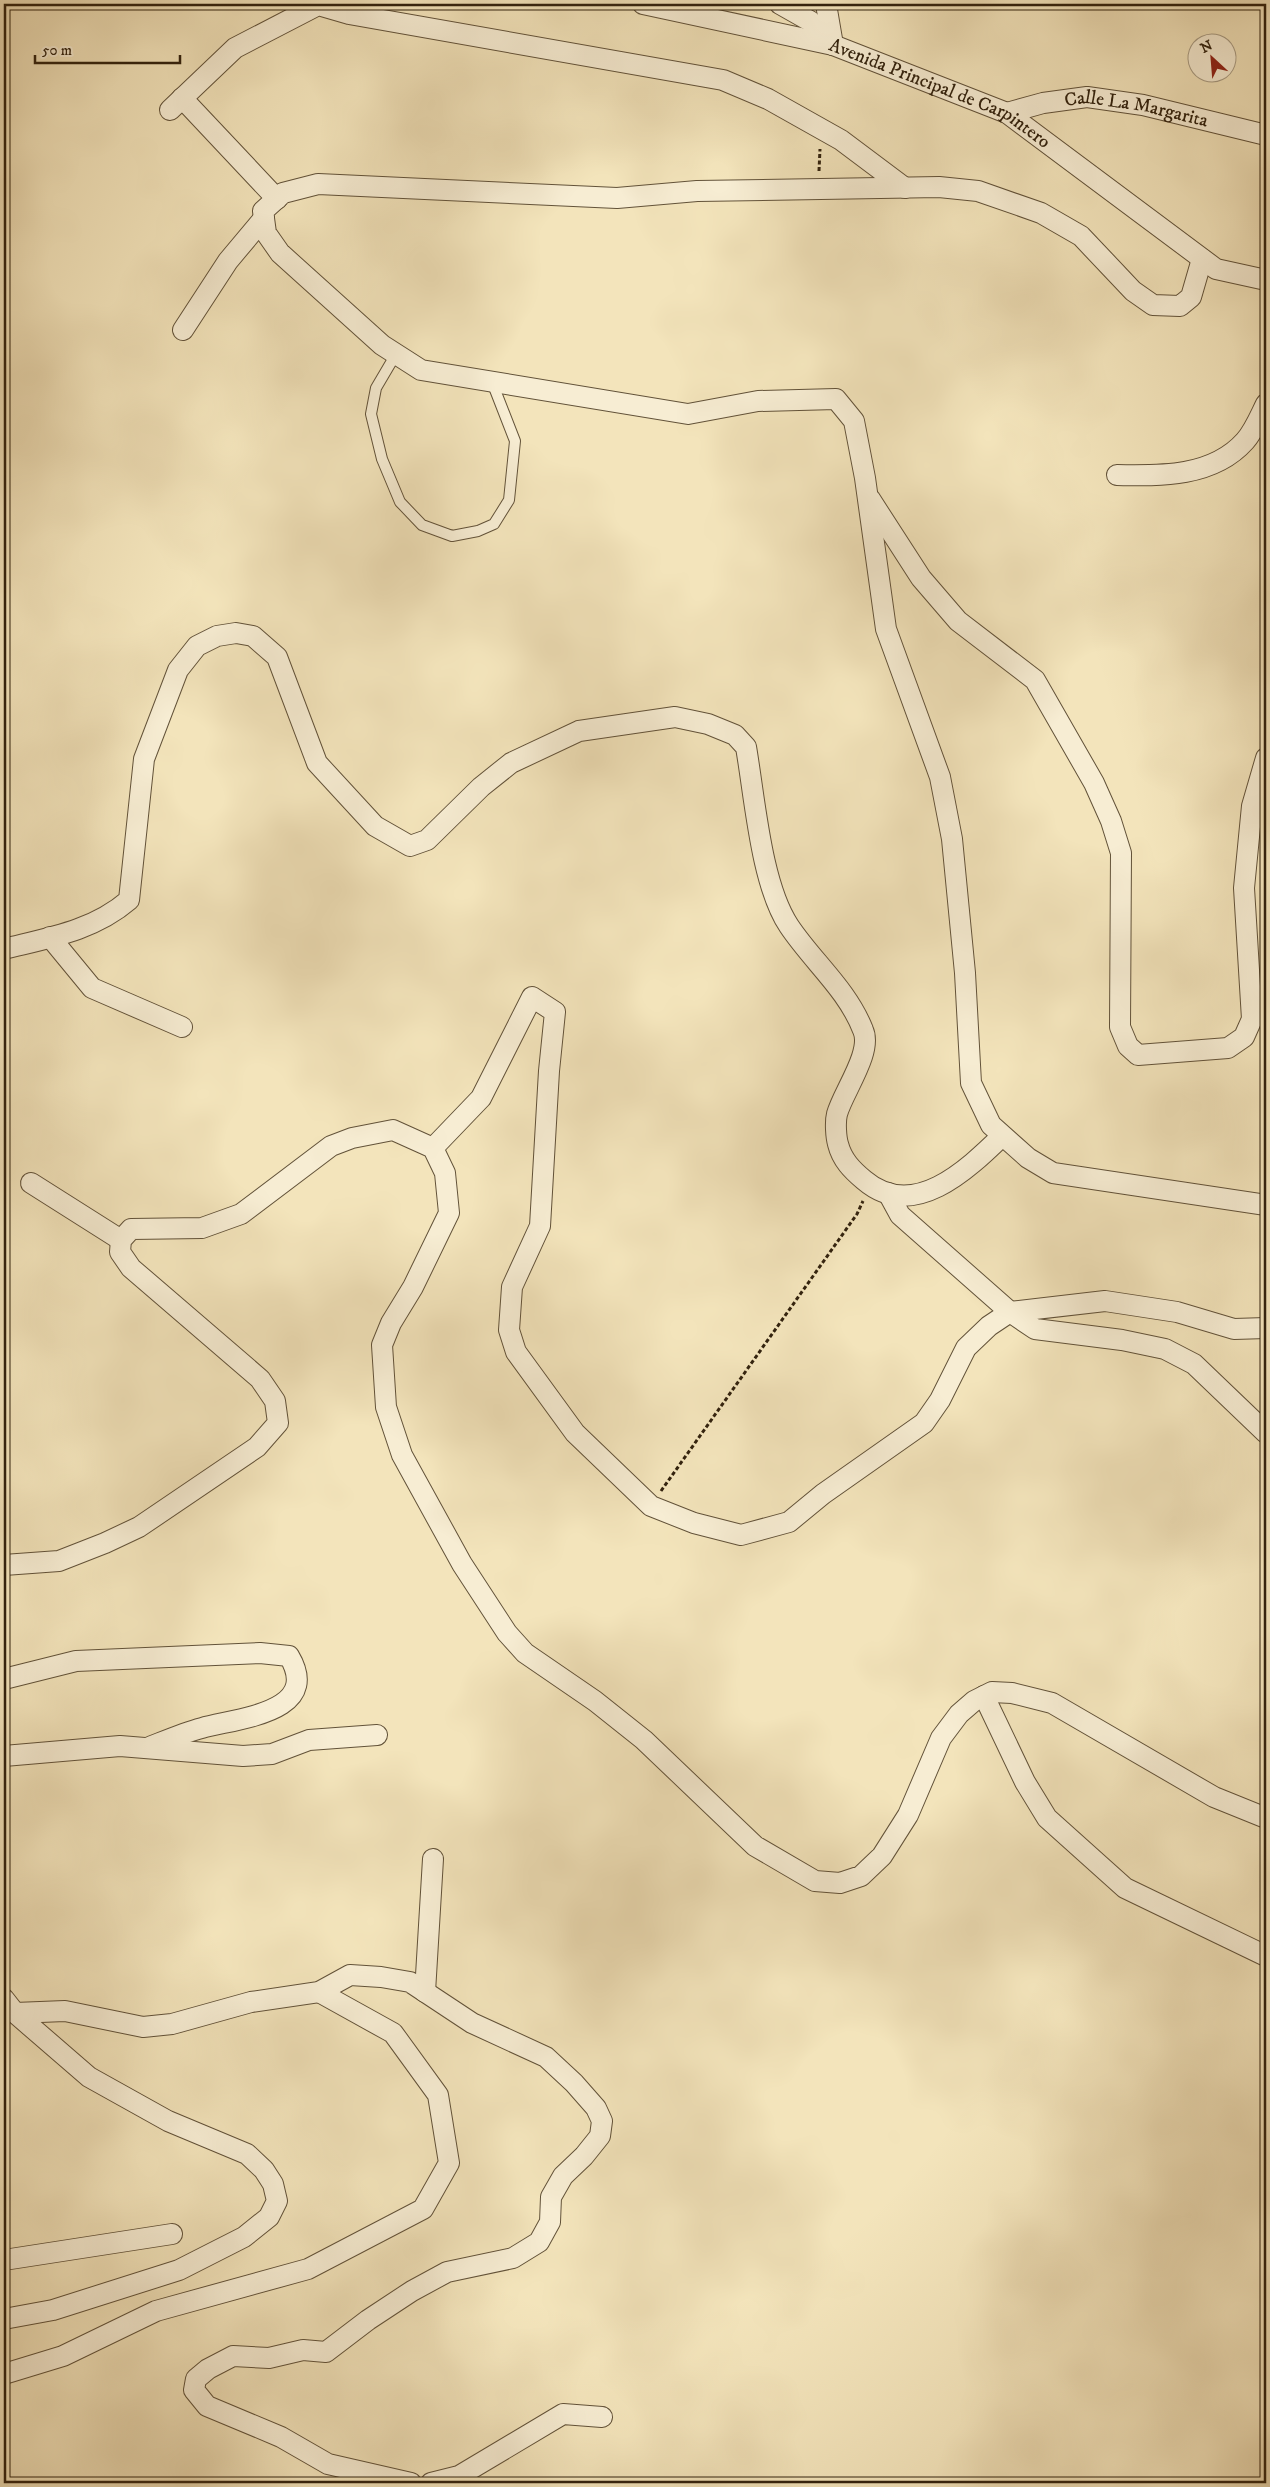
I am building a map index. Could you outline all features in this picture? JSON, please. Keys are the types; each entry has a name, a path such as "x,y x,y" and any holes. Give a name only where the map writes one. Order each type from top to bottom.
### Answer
{"street":[{"name":"Avenida Principal de Carpintero","path":"643,4 833,45 1007,112 1216,270 1266,280"},
{"path":"780,4 810,21 833,45"},
{"path":"826,4 833,45"},
{"path":"277,199 176,104 235,48 318,5 349,14 723,80 768,99 840,140 905,188"},
{"name":"Calle La Margarita","path":"1007,112 1043,103 1087,97 1143,105 1266,135"},
{"path":"1202,259 1191,297 1180,306 1153,305 1133,291 1081,236 1041,213 978,191 939,187 697,191 617,198 318,184 283,193 263,210 266,233 280,253 382,345 421,370 688,414 758,401 836,398 854,421 868,495 886,629 940,777 952,839 965,973 971,1083 991,1125 1028,1158 1053,1173 1266,1205"},
{"path":"183,330 228,261 264,218"},
{"path":"1116,475 1159,476 1214,465 1245,441 1266,404"},
{"path":"868,495 921,578 958,621 1034,680 1094,783 1121,853 1120,1027 1128,1046 1138,1055 1228,1048 1244,1037 1252,1019 1244,888 1252,806 1266,758"},
{"path":"4,949 82,929 112,914 129,900 144,759 178,670 197,646 217,636 236,633 253,636 277,657 317,763 375,826 410,846 427,840 481,788 511,763 579,731 675,718 708,724 735,735 746,747 770,887 788,925 848,998 865,1032 864,1051 836,1116 838,1144 848,1166 879,1190 900,1216 1010,1312 1036,1329 1122,1340 1165,1349 1194,1364 1266,1433"},
{"path":"50,938 92,988 182,1027"},
{"path":"433,1148 481,1098 532,996 555,1012 549,1071 540,1226 512,1287 509,1330 516,1352 575,1432 650,1506 694,1524 741,1534 789,1522 823,1494 924,1423 940,1400 966,1348 989,1326 1010,1312 1105,1301 1177,1312 1234,1329 1266,1328"},
{"path":"4,1565 59,1561 139,1527 257,1447 278,1423 275,1401 260,1379 132,1268 120,1252 121,1240 131,1229 202,1228 241,1214 331,1146 352,1138 393,1130 433,1148 445,1173 448,1213 413,1287 391,1323 382,1345 386,1406 402,1454 462,1564 507,1633 524,1653 595,1701 644,1740 755,1846 815,1881 840,1883 861,1876 882,1856 908,1815 941,1738 959,1714 992,1692 1012,1692 1052,1703 1214,1797 1266,1818"},
{"path":"879,1190 895,1196 932,1191 970,1168 1002,1136"},
{"path":"31,1183 121,1240"},
{"path":"4,1679 76,1661 260,1653 289,1656 297,1668 296,1689 286,1702 262,1714 201,1728 147,1748"},
{"path":"984,1696 1026,1782 1047,1818 1125,1888 1266,1956"},
{"path":"4,1756 120,1746 244,1756 272,1754 309,1740 378,1735"},
{"path":"426,1992 433,1859"},
{"path":"9,2006 65,2011 143,2027 172,2024 251,2002 319,1992 350,1976 381,1977 410,1982 472,2023 546,2057 596,2108 602,2121 600,2136 584,2156 563,2176 551,2197 550,2222 539,2242 513,2258 446,2272 412,2290 326,2352 303,2350 269,2358 234,2356 208,2369 196,2379 194,2390 207,2406 281,2437 328,2464 411,2483"},
{"path":"4,2374 63,2356 156,2311 308,2269 422,2209 449,2163 438,2095 393,2033 319,1992"},
{"path":"4,2319 53,2310 179,2270 244,2236 269,2217 277,2201 273,2184 264,2170 247,2154 168,2121 89,2077 9,2006"},
{"path":"4,2260 172,2234"},
{"path":"431,2483 459,2476 563,2414 602,2417"}],"lane":[{"path":"396,354 376,388 371,414 382,459 400,502 422,525 452,536 478,531 494,524 509,500 514,441 492,382"}],"path":[{"path":"818,189 820,129"},
{"path":"650,1506 857,1214 879,1190"}]}
